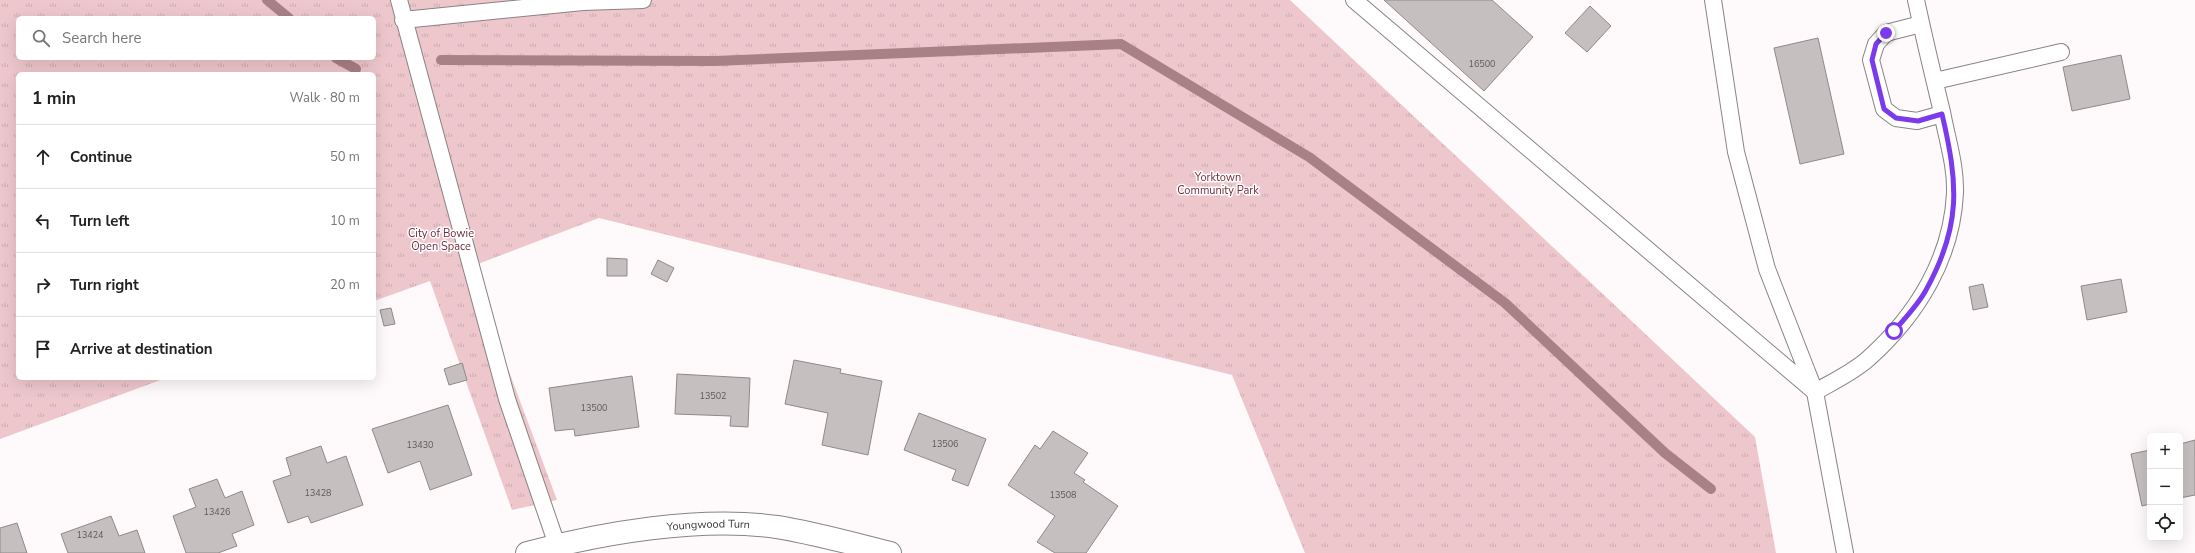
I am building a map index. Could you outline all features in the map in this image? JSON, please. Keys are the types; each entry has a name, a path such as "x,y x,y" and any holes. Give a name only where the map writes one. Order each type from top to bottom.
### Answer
{"street":[{"name":"Youngwood Turn","path":"527,553 557,545 632,531 686,526 738,524 777,527 890,553"}],"lane":[{"path":"398,0 507,399 557,545"},
{"path":"403,20 583,2 643,0"},
{"path":"1354,0 1815,392"},
{"path":"1713,0 1738,159 1767,269 1815,392 1845,553"},
{"path":"1815,392 1868,359 1894,331 1926,291 1943,256 1952,227 1955,192 1952,158 1916,0"},
{"path":"1921,24 1886,33 1876,44 1872,60 1884,109 1896,118 1918,121 1942,114"},
{"path":"1934,81 2061,52"}],"green space":[{"name":"Yorktown Community Park","path":"0,0 1290,0 1755,437 1776,553 1305,553 1232,375 599,218 470,267 557,500 512,510 430,281 376,300 376,72 16,72 16,380 161,380 0,439"}],"building":[{"path":"1384,0 1492,0 1533,37 1484,91"},
{"path":"1590,6 1611,26 1587,52 1565,33"},
{"path":"1818,38 1844,154 1800,164 1774,48"},
{"path":"2121,55 2130,99 2072,111 2063,67"},
{"path":"607,258 627,259 627,276 607,276"},
{"path":"658,260 674,268 667,282 651,274"},
{"path":"2121,279 2127,312 2087,320 2081,286"},
{"path":"1983,284 1988,307 1973,310 1969,287"},
{"path":"391,308 395,324 384,326 380,310"},
{"path":"794,360 841,369 840,373 882,381 868,455 822,445 828,413 785,404"},
{"path":"462,363 467,380 449,385 444,369"},
{"path":"677,374 750,378 748,427 730,426 731,416 675,414"},
{"path":"632,376 639,427 575,436 574,429 555,431 549,388"},
{"path":"448,405 472,475 430,490 420,461 388,473 372,429"},
{"path":"919,413 986,439 968,486 952,480 956,470 904,450"},
{"path":"1053,431 1088,453 1074,473 1085,480 1083,482 1118,506 1086,553 1055,553 1037,542 1055,516 1008,485 1035,445 1040,449"},
{"path":"2195,440 2195,495 2183,497 2183,469 2183,443"},
{"path":"321,446 327,463 346,456 363,505 311,523 308,516 288,523 273,481 291,475 286,458"},
{"path":"2147,451 2147,505 2142,506 2131,454"},
{"path":"217,479 225,498 242,491 254,525 232,534 237,546 218,553 186,553 173,516 196,507 189,489"},
{"path":"111,516 119,536 137,530 145,553 68,553 61,534"},
{"path":"17,523 27,553 0,553 0,528"}],"waterway":[{"path":"267,0 287,16"},
{"path":"441,60 715,61 1121,44 1309,157 1505,303 1665,453 1711,489"},
{"path":"340,60 356,69"}],"route":[{"path":"1886,33 1876,44 1872,60 1884,109 1896,118 1918,121 1942,114 1952,158 1955,192 1952,227 1943,256 1926,291 1894,331"}],"park label":[{"name":"City of Bowie Open Space","path":"441,239"}]}
